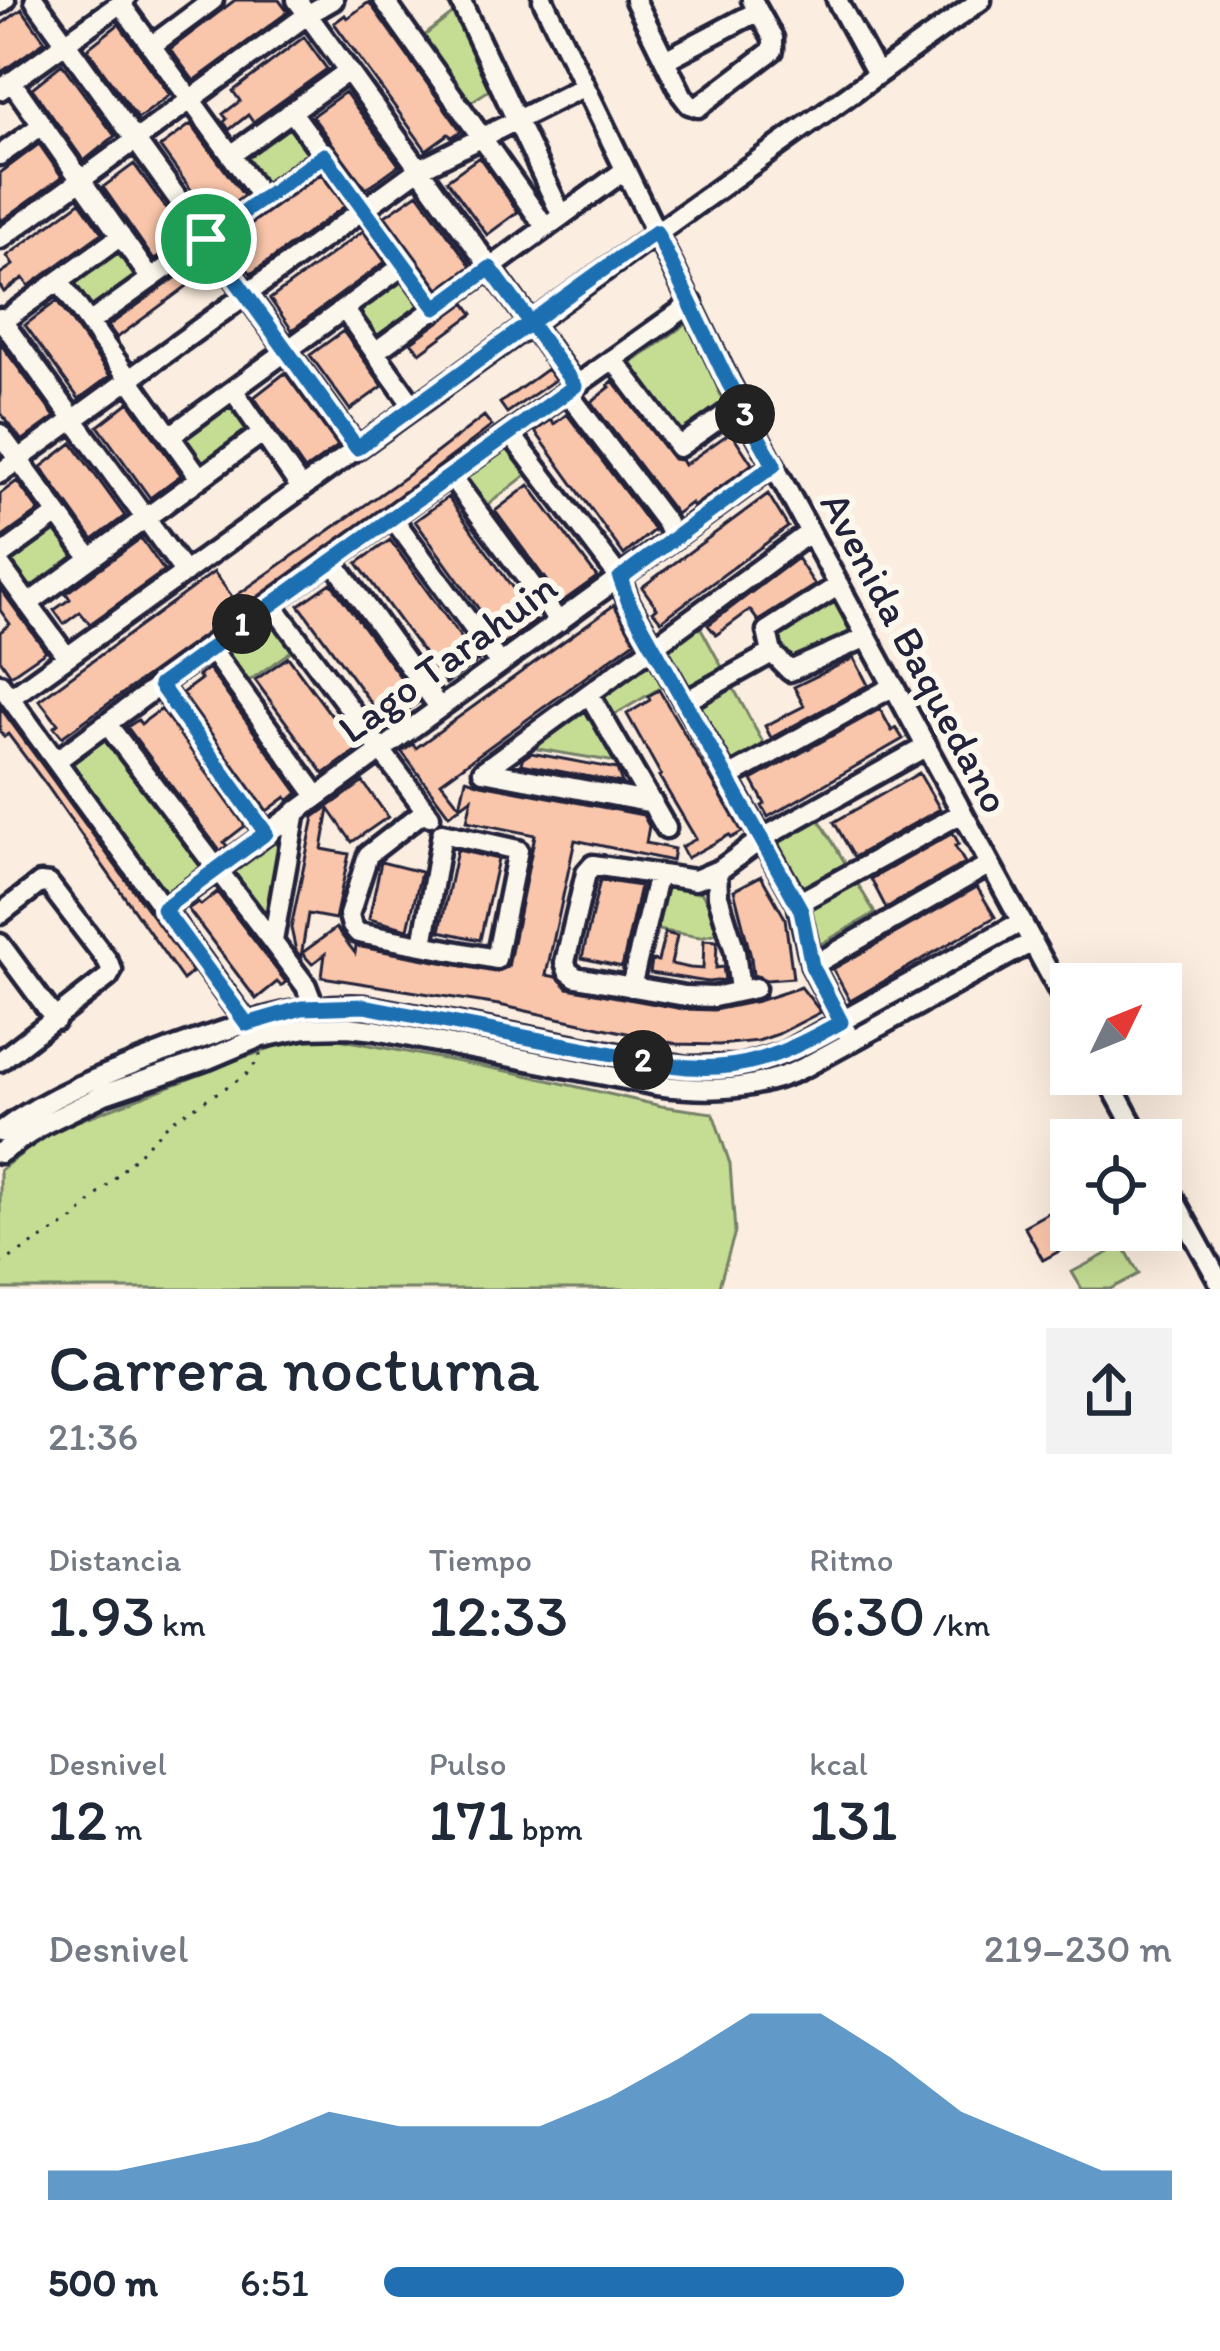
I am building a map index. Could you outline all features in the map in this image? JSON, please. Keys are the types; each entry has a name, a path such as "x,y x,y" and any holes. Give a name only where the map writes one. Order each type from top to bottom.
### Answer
{"street":[{"path":"35,0 357,448"},
{"path":"152,46 213,0"},
{"path":"0,239 191,100 302,7 333,0"},
{"path":"384,0 482,137 554,222"},
{"path":"460,0 517,120 554,222"},
{"name":"Avenida Baquedano","path":"543,0 740,404 1050,975"},
{"path":"837,0 878,74"},
{"path":"253,1031 5,691 67,657 981,0"},
{"path":"638,1 665,60 682,95 692,106 704,104 769,56 773,38 755,6 665,60"},
{"path":"151,279 42,125 6,86 65,42 122,2 263,199"},
{"path":"302,7 530,323 674,539"},
{"path":"231,155 348,71"},
{"path":"0,473 419,169 585,86"},
{"path":"292,112 436,308"},
{"path":"0,155 42,125"},
{"path":"89,323 324,155"},
{"path":"375,352 625,170"},
{"path":"121,236 1,320 184,573"},
{"path":"170,436 404,265"},
{"path":"58,280 200,478"},
{"path":"56,761 692,303"},
{"path":"344,309 414,406"},
{"path":"613,359 680,447 740,404"},
{"path":"233,390 301,488"},
{"path":"28,604 262,433"},
{"path":"510,433 620,578 629,603 797,903 812,966 852,1042"},
{"path":"0,434 90,558"},
{"name":"Lago Tarahuin","path":"163,909 774,465"},
{"path":"450,476 559,622"},
{"path":"58,514 0,561 67,657"},
{"path":"392,517 500,664"},
{"path":"653,803 482,771 810,532"},
{"path":"332,560 440,707"},
{"path":"839,585 766,631 772,653 790,671 868,637"},
{"path":"271,603 379,750 426,810 442,832 518,850 496,959 358,932 352,926 349,915 368,855 426,810"},
{"path":"210,648 317,796"},
{"path":"686,701 772,653"},
{"path":"160,685 266,833"},
{"path":"729,777 894,686"},
{"path":"590,694 666,828"},
{"path":"107,724 306,986 314,1007"},
{"path":"717,871 718,896 748,989 714,997 631,987 576,977 568,971 565,962 586,873 592,866 695,880 927,746"},
{"path":"273,941 296,811"},
{"path":"797,903 962,813"},
{"path":"423,945 442,832"},
{"path":"812,966 990,864"},
{"path":"631,987 658,874"},
{"path":"0,914 40,883 49,884 112,970 0,1061"},
{"path":"0,1153 72,1109 314,1007 364,1006 670,1065 741,1066 768,1059 841,1022 1021,922"},
{"path":"0,1132 31,1110 87,1082 253,1031 320,1027 362,1028 656,1085 746,1088 772,1081 852,1042 1032,942"},
{"path":"0,944 56,1020"},
{"path":"1182,1214 1220,1283"}],"path":[{"path":"0,1264 74,1219 170,1122 246,1075 260,1058 253,1031"}],"green space":[{"path":"456,11 491,89 466,105 420,39"},
{"path":"291,120 315,151 269,191 240,159"},
{"path":"115,245 123,247 140,280 88,313 68,285"},
{"path":"397,276 405,277 424,303 421,311 379,343 354,315 355,307"},
{"path":"690,321 725,406 680,440 626,367"},
{"path":"228,400 255,427 201,467 182,443 183,434"},
{"path":"505,449 514,449 530,472 485,507 463,477"},
{"path":"57,525 79,558 34,593 27,592 7,559"},
{"path":"839,585 867,637 790,671 767,631"},
{"path":"270,617 294,649 246,683 221,652"},
{"path":"697,621 767,750 734,771 682,675 602,722 628,764 526,747"},
{"path":"108,734 205,868 165,897 68,765"},
{"path":"819,819 875,913 819,945 807,895 777,842"},
{"path":"288,823 271,922 263,927 223,871"},
{"path":"661,883 699,889 722,932 700,937 652,929"},
{"path":"333,1038 713,1113 730,1164 735,1232 718,1289 0,1289 0,1170 54,1130 218,1068 214,1061 252,1055 286,1042"},
{"path":"1112,1251 1126,1251 1139,1274 1110,1289 1082,1289 1072,1272"}],"building":[{"path":"235,0 279,0 288,12 194,81 170,49"},
{"path":"369,2 461,131 426,150 334,23"},
{"path":"22,9 45,41 0,73 0,25"},
{"path":"119,24 170,95 138,119 87,49"},
{"path":"304,37 327,69 253,122 248,115 229,130 223,114 240,101 233,91"},
{"path":"62,64 115,136 84,161 32,88"},
{"path":"345,92 399,165 366,189 312,116"},
{"path":"191,124 244,196 212,219 160,147"},
{"path":"39,144 62,177 0,222 0,173"},
{"path":"479,157 518,212 487,235 447,180"},
{"path":"134,164 187,237 154,260 103,187"},
{"path":"321,174 345,206 251,274 227,241"},
{"path":"418,193 471,266 439,289 385,216"},
{"path":"80,202 102,233 29,286 23,278 4,292 0,274 13,265 7,256"},
{"path":"363,231 385,262 292,330 270,299"},
{"path":"202,259 210,269 117,338 108,326"},
{"path":"57,301 110,376 79,399 25,325"},
{"path":"465,303 473,314 420,353 411,342"},
{"path":"343,331 383,386 350,410 310,355"},
{"path":"0,343 55,417 22,441 0,412"},
{"path":"547,369 555,380 507,413 500,403"},
{"path":"285,373 338,446 305,470 254,397"},
{"path":"613,381 673,459 684,465 731,432 752,464 676,514 591,402"},
{"path":"129,402 181,475 150,498 98,426"},
{"path":"567,414 654,530 624,555 535,431"},
{"path":"484,416 492,426 429,474 62,737 54,727 58,724 39,700 214,572 233,598"},
{"path":"72,443 125,516 93,540 41,467"},
{"path":"17,481 39,511 0,539 0,494"},
{"path":"529,485 597,577 562,602 495,511"},
{"path":"768,494 788,527 661,621 642,587"},
{"path":"448,497 536,621 504,644 415,521"},
{"path":"141,538 164,571 90,624 80,612 64,624 54,610 70,599 66,593"},
{"path":"390,540 478,661 446,684 357,563"},
{"path":"797,558 815,585 758,621 750,610 716,635 708,625"},
{"path":"331,583 419,702 387,725 299,605"},
{"path":"0,588 46,651 11,675 0,659 0,632 10,624 0,610"},
{"path":"614,605 635,641 441,782 460,806 466,779 643,815 649,826 646,843 674,849 672,861 575,840 546,975 557,977 568,988 683,1009 714,1010 801,987 821,1012 758,1041 677,1044 499,1005 322,977 325,954 312,964 302,953 336,928 355,953 356,946 494,972 508,967 535,835 467,821 472,798 449,815 402,752 413,744 416,748"},
{"path":"288,657 357,750 324,774 255,680"},
{"path":"854,658 868,685 771,738 765,726 804,706 794,687"},
{"path":"208,668 298,793 291,799 286,797 267,811 182,693"},
{"path":"659,690 742,832 687,858 681,847 696,839 627,714"},
{"path":"0,707 193,972 183,980 47,786 8,734 4,737"},
{"path":"161,709 245,826 220,851 127,727 138,720 141,724"},
{"path":"880,709 892,731 896,728 903,739 768,817 752,780"},
{"path":"531,753 617,769 622,783 521,764"},
{"path":"919,773 940,809 854,857 834,822"},
{"path":"363,782 388,817 352,842 329,809 322,849 349,854 335,919 308,914 301,957 291,928 314,817"},
{"path":"953,833 965,863 886,908 871,879"},
{"path":"457,850 498,859 480,940 440,931"},
{"path":"381,862 421,872 408,929 369,919"},
{"path":"761,876 785,918 793,978 766,980 753,975 734,890"},
{"path":"600,880 640,886 622,967 582,958"},
{"path":"977,887 995,917 850,1001 833,969"},
{"path":"217,892 286,982 281,986 277,982 256,999 188,909"},
{"path":"665,933 677,936 671,964 690,968 703,969 704,940 717,941 716,968 723,967 725,980 650,973"},
{"path":"1050,1212 1050,1251 1060,1251 1043,1260 1024,1226"}],"route":[{"path":"206,239 324,155 436,308 490,268 526,317 530,323 575,386 160,685 266,833 163,909 247,1024 302,1008 364,1006 703,1068 768,1059 841,1022 812,966 801,910 629,603 620,578 774,465 656,232 587,281 530,323 357,448 206,239"}]}
